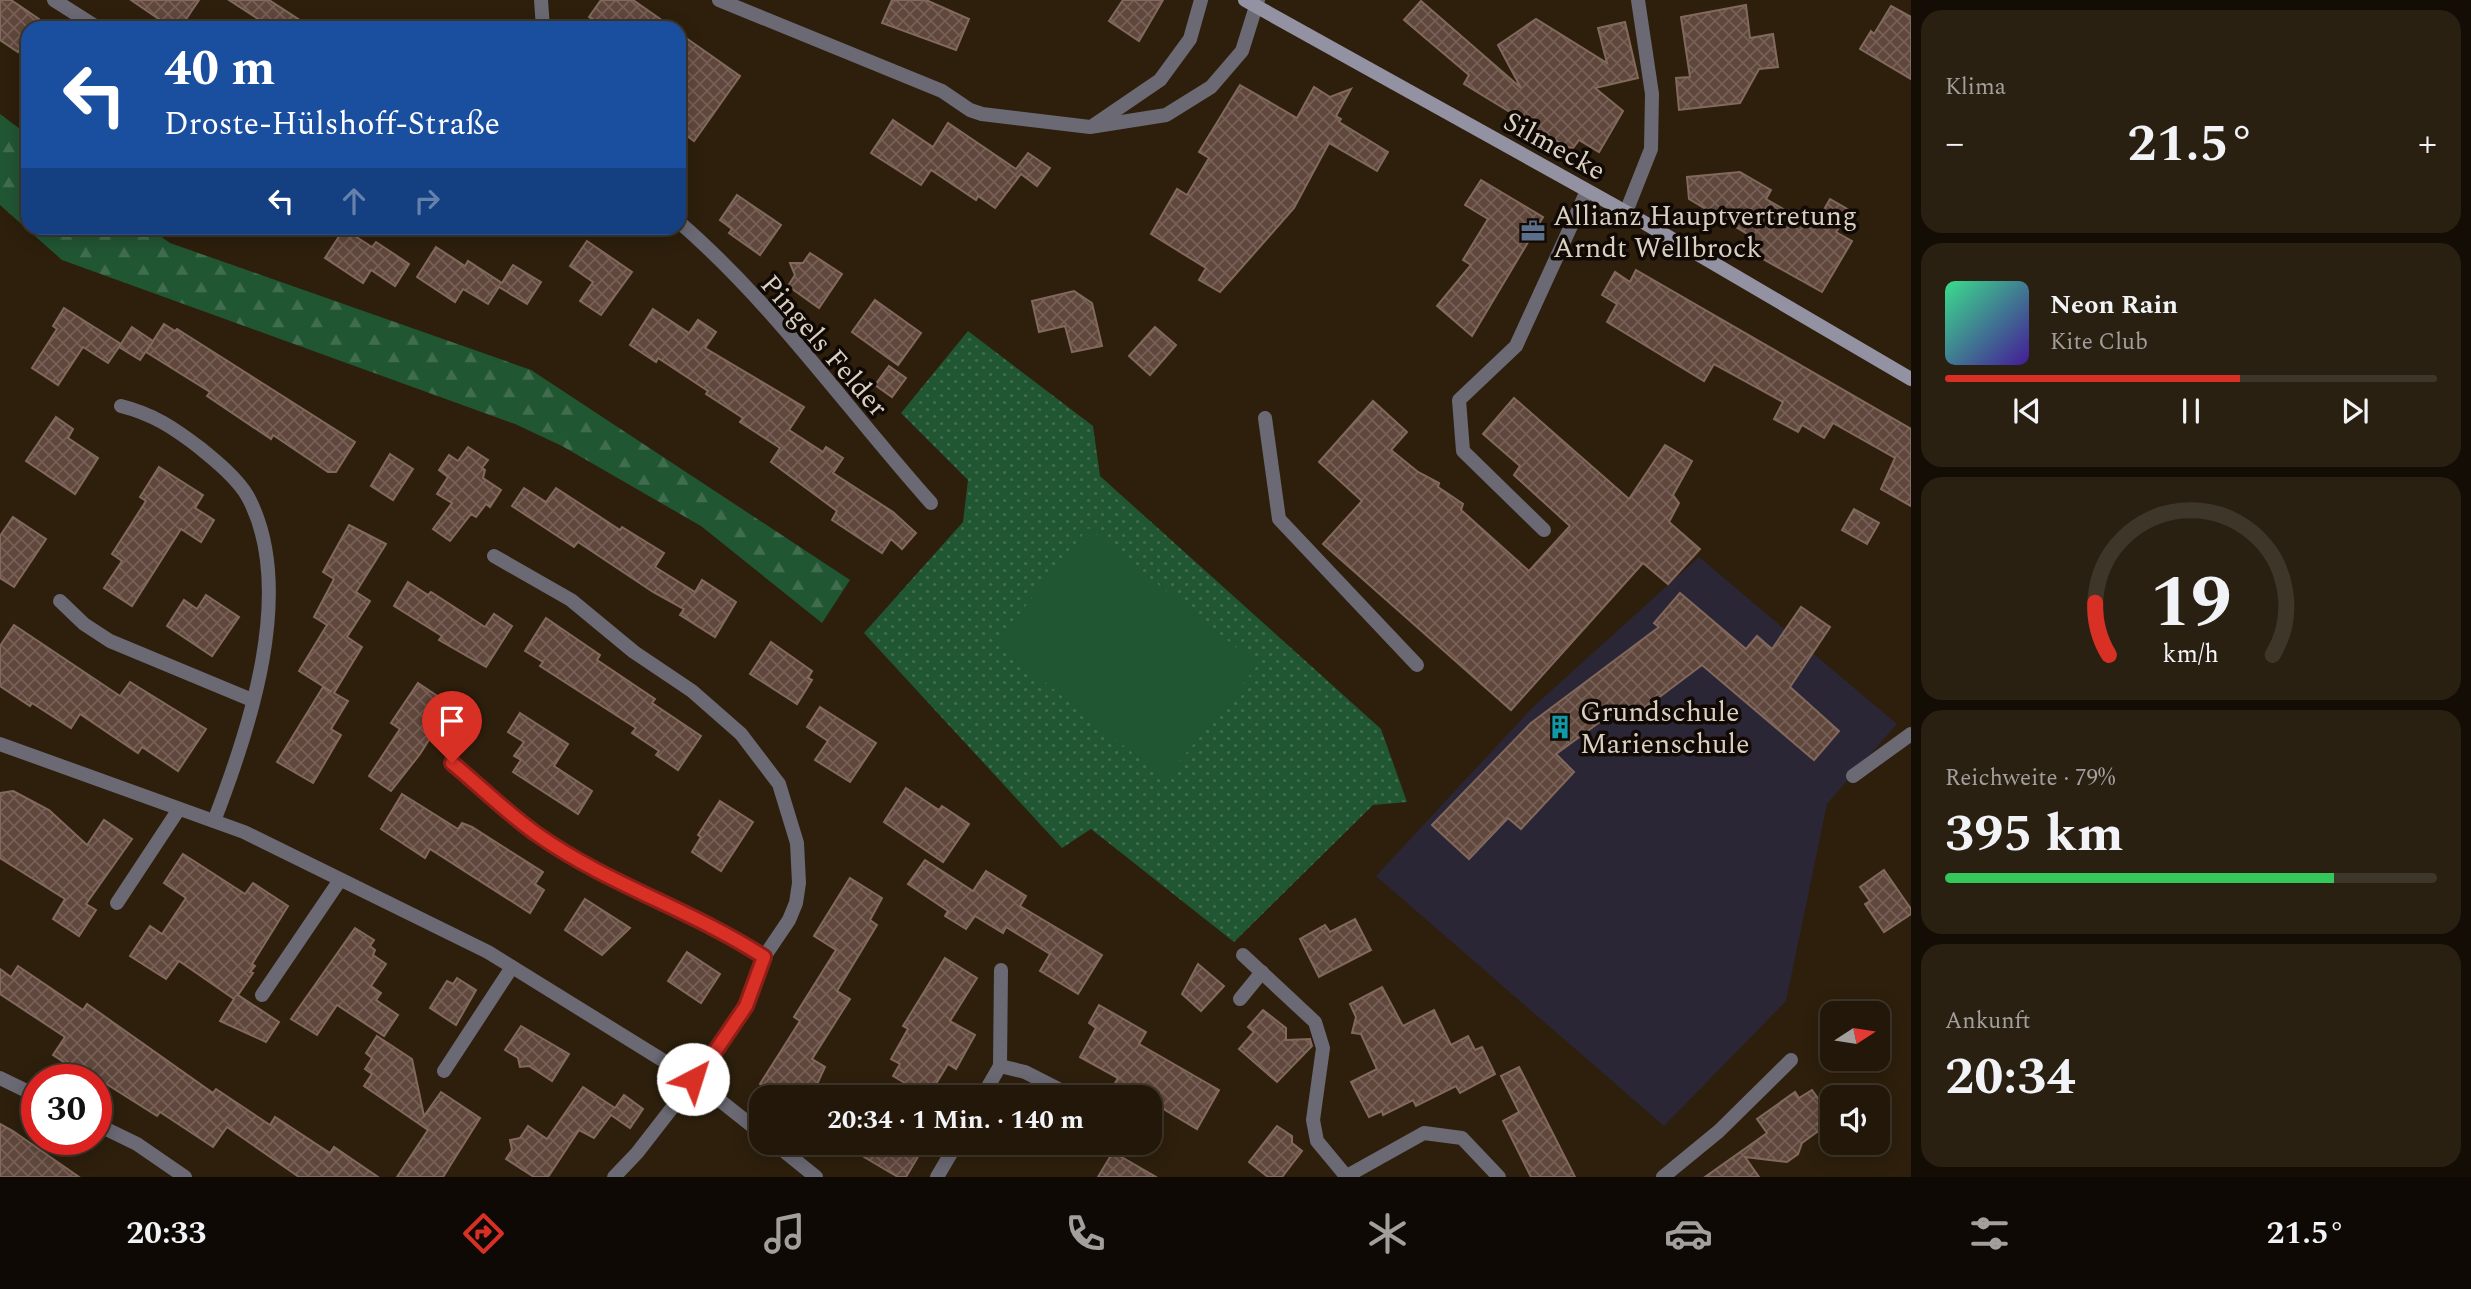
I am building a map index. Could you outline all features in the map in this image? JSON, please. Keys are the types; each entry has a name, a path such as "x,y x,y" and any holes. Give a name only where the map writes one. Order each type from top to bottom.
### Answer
{"main road":[{"name":"Silmecke","path":"1254,3 1626,212 1911,379"}],"street":[{"path":"54,0 87,21"},
{"path":"541,0 542,21"},
{"path":"719,0 942,91 970,110 1015,119 1090,127 1166,115 1211,87 1242,51 1254,3"},
{"path":"1090,127 1160,80 1190,39 1201,0"},
{"path":"1626,212 1651,149 1652,94 1638,0"},
{"path":"1544,530 1463,451 1459,400 1516,346 1587,191"},
{"name":"Pingels Felder","path":"686,229 778,319 866,430 930,503"},
{"path":"121,406 166,422 208,455 247,495 264,550 267,645 241,749 214,821"},
{"path":"1265,418 1279,519 1417,664"},
{"path":"495,556 571,600 634,652 692,691 741,734 768,766 779,784 797,843 799,883 789,920 764,957 746,1006 710,1059 637,1153 614,1177"},
{"path":"60,601 84,624 110,641 252,700"},
{"path":"1853,776 1911,734"},
{"path":"0,744 214,821 340,880 512,967 693,1079 749,1123"},
{"path":"452,763 538,836 621,883 732,936 764,957"},
{"path":"117,903 179,809"},
{"path":"262,996 340,880"},
{"path":"1243,955 1315,1023 1323,1048 1312,1120 1317,1141 1345,1177 1424,1133 1462,1138 1499,1177"},
{"path":"444,1071 512,967"},
{"path":"989,1085 1000,1066 1002,970"},
{"path":"1240,999 1262,972"},
{"path":"1663,1177 1719,1131 1791,1060"},
{"path":"1000,1066 1024,1072 1050,1085"},
{"path":"0,1077 21,1088"},
{"path":"112,1132 137,1144 186,1177"},
{"path":"789,1155 816,1177"},
{"path":"937,1177 950,1155"}],"shaded area":[{"path":"1699,557 1897,724 1827,804 1786,1001 1664,1126 1376,876 1532,708"}],"green space":[{"path":"0,114 21,130 21,224 0,205"},
{"path":"34,235 159,235 170,243 531,370 850,580 822,623 701,526 562,446 515,424 62,260"},
{"path":"968,331 1093,426 1100,476 1381,729 1407,802 1373,805 1234,942 1091,829 1062,848 864,633 963,522 968,480 901,413"},
{"path":"1088,528 1258,665 1165,779 996,643"}],"building":[{"path":"0,0 11,0 39,19 21,21 21,47 18,52 0,40"},
{"path":"131,0 199,0 185,21 162,21"},
{"path":"229,0 269,0 301,21 261,21"},
{"path":"601,0 633,0 663,21 595,21 589,17"},
{"path":"892,0 926,0 969,19 956,50 882,23"},
{"path":"1123,0 1163,0 1139,41 1109,21"},
{"path":"1421,1 1521,88 1498,45 1536,19 1607,63 1598,28 1625,22 1638,78 1595,88 1623,111 1599,152 1579,140 1573,148 1567,147 1464,84 1469,75 1404,20"},
{"path":"1746,5 1750,38 1773,34 1778,67 1759,69 1740,103 1679,110 1676,78 1690,77 1681,17"},
{"path":"1891,6 1911,17 1911,79 1860,49 1871,31 1874,34"},
{"path":"686,38 740,76 694,141 686,135"},
{"path":"1240,85 1297,118 1314,87 1330,97 1351,89 1336,116 1341,119 1339,122 1388,152 1377,171 1329,143 1294,208 1220,292 1199,280 1206,268 1151,234 1177,189 1187,195 1209,158 1199,152"},
{"path":"893,120 933,147 948,123 1016,169 1028,153 1050,168 1037,186 1021,174 995,208 978,196 976,200 931,170 921,185 871,153"},
{"path":"1740,172 1771,190 1766,199 1814,227 1830,199 1851,211 1836,232 1852,241 1822,292 1747,250 1754,238 1689,199 1687,177"},
{"path":"1481,180 1543,217 1472,336 1437,306 1471,265 1463,260 1488,219 1465,205"},
{"path":"737,195 781,225 760,255 729,233 732,229 720,220"},
{"path":"340,235 353,235 372,247 376,242 409,264 395,286 371,270 363,283 325,258"},
{"path":"587,241 632,272 601,315 580,301 593,282 570,266"},
{"path":"436,247 465,266 468,261 502,283 513,265 541,282 527,304 499,287 488,304 463,289 455,302 417,277"},
{"path":"810,253 842,274 819,308 788,286 795,275 790,263 803,263"},
{"path":"1636,270 1911,429 1911,506 1881,489 1895,458 1833,423 1824,438 1802,425 1798,432 1774,419 1783,402 1714,364 1704,381 1607,322 1617,304 1602,295 1615,272 1630,282"},
{"path":"1074,291 1092,303 1102,346 1072,352 1065,326 1039,332 1032,301"},
{"path":"875,300 921,333 898,365 852,332"},
{"path":"64,308 121,344 108,363 83,347 58,385 32,368 57,329 53,326"},
{"path":"653,309 689,333 698,320 716,332 705,348 804,407 789,430 823,452 826,447 843,458 833,473 893,512 916,533 902,549 891,539 882,553 832,520 837,511 771,462 780,448 740,422 743,418 706,394 708,391 658,358 656,362 630,345"},
{"path":"164,324 175,331 177,329 355,442 336,472 328,472 273,435 271,439 207,396 210,392 146,352"},
{"path":"132,327 153,341 140,360 119,347"},
{"path":"1155,327 1176,345 1150,375 1129,356"},
{"path":"889,366 906,378 892,397 875,385"},
{"path":"1514,398 1629,499 1665,445 1692,461 1673,495 1679,503 1669,522 1700,549 1668,584 1643,563 1511,710 1323,544 1362,501 1319,462 1373,401 1407,432 1391,450 1418,472 1439,483 1438,487 1463,504 1461,510 1529,571 1570,526 1514,475 1520,466 1483,434"},
{"path":"56,417 73,429 68,438 98,458 75,494 26,461"},
{"path":"468,447 488,460 482,468 485,470 483,478 501,490 490,507 486,504 476,517 471,514 450,541 433,529 452,503 437,494 448,477 439,470 449,455 458,461"},
{"path":"390,454 413,469 393,500 371,486"},
{"path":"159,467 203,495 195,508 214,520 201,542 181,529 132,606 104,588 122,561 112,554 146,501 140,497"},
{"path":"524,488 546,502 556,488 620,530 622,527 664,553 655,567 695,592 702,580 736,602 715,637 680,615 684,609 653,592 578,542 574,547 512,506"},
{"path":"1854,509 1879,523 1867,544 1842,530"},
{"path":"13,517 46,539 14,587 0,578 0,536"},
{"path":"349,525 386,544 356,592 370,601 347,637 362,647 334,693 348,701 331,729 341,735 313,783 277,762 323,687 332,692 299,671 327,625 314,617 334,579 323,572"},
{"path":"408,582 428,595 431,592 485,627 494,614 512,626 486,667 439,640 442,636 394,606"},
{"name":"Grundschule Marienschule","path":"1680,593 1746,649 1757,636 1772,649 1801,607 1830,627 1790,687 1839,731 1814,760 1702,665 1625,723 1615,711 1556,754 1574,772 1521,829 1508,818 1469,859 1432,825 1531,723 1659,627 1654,623"},
{"path":"206,595 239,617 212,656 167,626 184,600 197,609"},
{"path":"546,618 600,655 597,660 655,699 652,703 701,736 678,770 656,755 659,751 632,733 636,728 540,666 543,662 525,651"},
{"path":"14,625 120,696 130,682 206,729 178,771 142,747 138,753 80,714 71,728 0,686 0,646"},
{"path":"771,642 812,671 808,678 812,680 797,704 750,674"},
{"path":"418,683 451,705 420,754 391,791 369,776 400,729 391,723"},
{"path":"820,707 876,743 850,782 815,760 828,741 807,727"},
{"path":"520,713 568,744 554,766 592,791 578,814 513,772 521,760 514,756 524,742 508,732"},
{"path":"906,788 939,810 942,806 969,824 943,862 884,822"},
{"path":"13,791 49,810 87,845 104,820 132,839 86,904 96,910 79,936 53,919 65,899 0,858 0,793"},
{"path":"402,794 458,829 462,823 472,827 543,872 535,884 544,890 530,913 430,849 425,858 381,829"},
{"path":"720,801 753,822 721,871 692,852 701,837 698,835"},
{"path":"183,854 245,894 253,883 288,906 252,964 255,966 250,972 253,973 238,995 279,1022 266,1042 220,1021 234,999 179,961 166,979 130,956 150,926 162,934 186,898 164,883"},
{"path":"925,860 973,891 986,871 1026,896 1020,906 1102,955 1078,994 1040,971 1050,954 1006,927 1003,933 975,916 966,929 945,916 948,911 908,884"},
{"path":"1884,870 1911,909 1911,914 1884,932 1865,904 1870,901 1860,887"},
{"path":"850,878 882,898 870,920 877,925 837,991 850,999 812,1059 825,1067 816,1085 762,1085 800,1021 794,1017 836,950 814,936"},
{"path":"585,899 630,928 602,955 565,930"},
{"path":"1355,919 1371,950 1319,977 1300,939 1325,925 1330,932"},
{"path":"355,928 374,940 370,946 375,950 373,955 386,964 371,986 381,993 376,1000 398,1015 384,1036 337,1005 317,1035 291,1019"},
{"path":"687,952 720,974 701,1003 668,981"},
{"path":"945,958 977,978 950,1021 975,1035 956,1069 948,1064 935,1085 908,1085 893,1076 900,1064 891,1059 908,1029 903,1026"},
{"path":"1198,964 1224,986 1201,1011 1182,994"},
{"path":"18,966 83,1010 87,1004 213,1093 216,1089 270,1125 275,1117 330,1153 334,1147 378,1177 299,1177 227,1127 213,1147 160,1112 157,1116 112,1088 112,1064 67,1064 53,1055 65,1037 0,994 0,969 11,977"},
{"path":"457,978 476,990 456,1025 430,1008 447,981 453,984"},
{"path":"1382,987 1403,1026 1434,1010 1451,1045 1468,1036 1475,1050 1482,1047 1495,1074 1460,1093 1456,1086 1416,1106 1413,1100 1383,1115 1382,1111 1369,1117 1351,1082 1377,1069 1361,1034 1352,1033 1356,1017 1350,1004"},
{"path":"1099,1005 1146,1032 1139,1044 1219,1090 1197,1129 1162,1108 1162,1085 1114,1085 1118,1078 1080,1057 1096,1028 1089,1023"},
{"path":"1263,1010 1286,1028 1286,1040 1310,1039 1312,1046 1277,1082 1239,1049 1254,1032 1248,1027"},
{"path":"521,1026 569,1054 552,1081 529,1066 520,1067 518,1058 505,1050"},
{"path":"377,1036 412,1059 424,1116 441,1092 480,1118 443,1177 397,1177 428,1130 364,1086 372,1074 365,1069 372,1058 366,1053"},
{"path":"1519,1067 1575,1177 1531,1177 1503,1121 1519,1112 1501,1076"},
{"path":"583,1087 615,1108 624,1095 643,1109 630,1128 611,1115 594,1138 579,1130 548,1177 534,1177 506,1159 512,1150 510,1140 520,1138 528,1126 547,1139"},
{"path":"1812,1090 1820,1101 1820,1122 1817,1124 1820,1130 1802,1143 1798,1154 1787,1162 1745,1157 1759,1177 1705,1177 1767,1133 1757,1119 1795,1092 1799,1098"},
{"path":"0,1124 21,1137 21,1155 47,1155 79,1177 0,1177"},
{"path":"1277,1126 1292,1136 1292,1143 1302,1151 1282,1177 1268,1177 1249,1162"},
{"path":"919,1155 906,1177 898,1177 864,1157"},
{"path":"1111,1155 1118,1155 1156,1177 1098,1177"}],"place":[{"name":"Allianz Hauptvertretung Arndt Wellbrock","path":"1533,231"},
{"name":"Grundschule Marienschule","path":"1560,727"}],"route":[{"path":"452,763 538,836 621,883 732,936 764,957 746,1006 730,1032 693,1079"}]}
